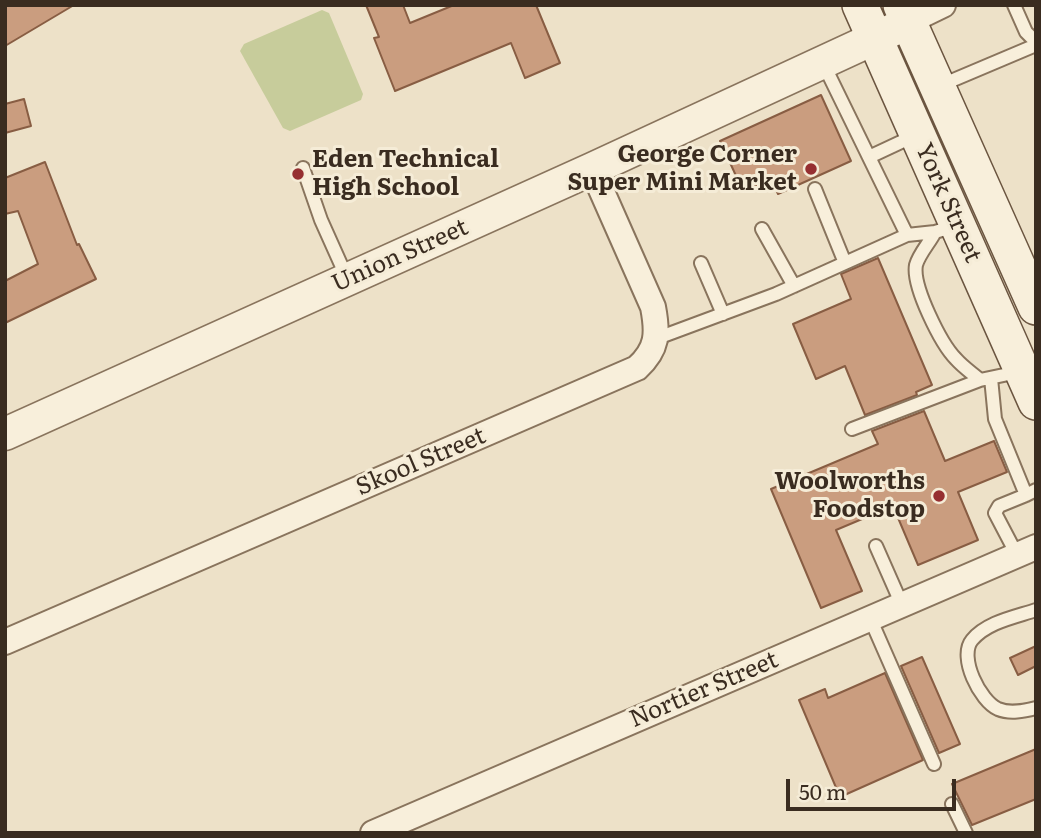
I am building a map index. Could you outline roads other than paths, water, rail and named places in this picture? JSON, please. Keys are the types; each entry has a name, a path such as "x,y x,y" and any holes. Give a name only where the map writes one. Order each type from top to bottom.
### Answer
{"main road":[{"name":"York Street","path":"860,5 918,135 946,229 1007,383"},
{"name":"York Street","path":"904,14 944,84 1036,307"}],"street":[{"path":"904,14 943,5"},
{"name":"Union Street","path":"5,435 874,38 904,14"},
{"path":"592,169 653,307 657,331 655,339"},
{"name":"Skool Street","path":"5,642 624,375 647,359 655,339"},
{"name":"Nortier Street","path":"373,833 1027,551"}],"lane":[{"path":"944,84 1036,43 1026,32 1014,5"},
{"path":"822,62 907,235"},
{"path":"869,157 918,135"},
{"path":"303,168 321,220 348,279"},
{"path":"815,189 845,263"},
{"path":"762,229 794,286"},
{"path":"655,339 794,286 907,235 946,229"},
{"path":"946,229 916,266 920,291 943,342 955,359 1007,383"},
{"path":"701,263 723,314"},
{"path":"852,429 1007,383"},
{"path":"1007,383 995,419 1031,492 999,506 995,513 1027,551"},
{"path":"876,546 902,605"},
{"path":"1036,610 991,625 977,634 968,645 967,652 975,682 985,701 1003,711 1021,712 1036,708"},
{"path":"870,618 934,764"},
{"path":"952,804 966,833"}],"place":[{"name":"George Corner Super Mini Market","path":"811,169"},
{"name":"Eden Technical High School","path":"298,174"},
{"name":"Woolworths Foodstop","path":"939,496"}]}
